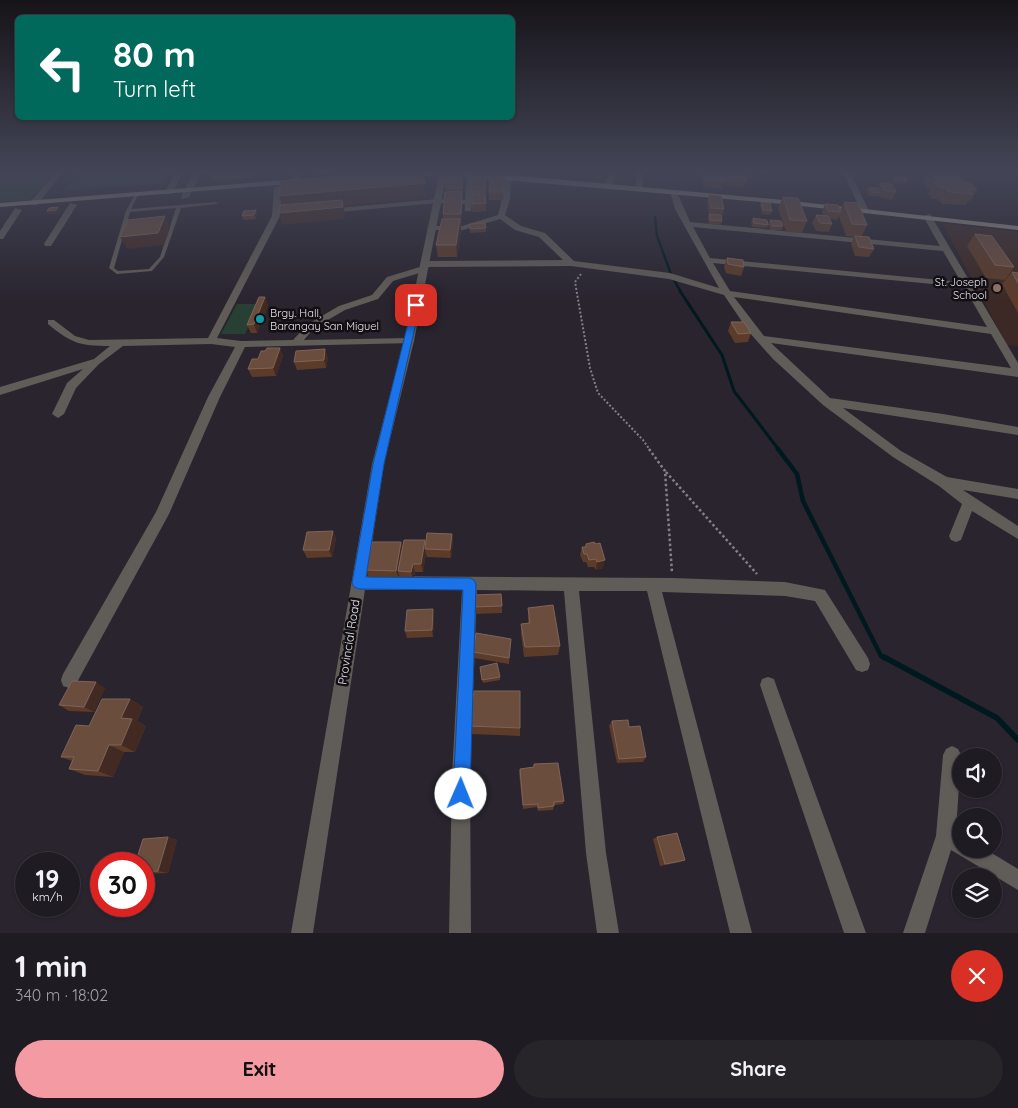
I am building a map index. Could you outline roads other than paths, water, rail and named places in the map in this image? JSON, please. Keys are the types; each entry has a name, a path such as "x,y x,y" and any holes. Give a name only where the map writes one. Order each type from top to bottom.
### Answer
{"main road":[{"path":"922,216 1018,228"}],"street":[{"path":"0,237 14,216"},
{"path":"48,244 66,216"},
{"path":"211,341 280,216"},
{"name":"Provincial Road","path":"302,933 378,464 409,341 434,216"},
{"path":"431,228 463,228 500,216 518,228 542,235 571,263"},
{"path":"683,216 728,293 761,339 777,357 826,402 897,454 944,482 969,502 1018,533"},
{"path":"927,216 1018,373"},
{"path":"687,224 807,232 946,249"},
{"path":"708,260 967,285"},
{"path":"296,343 310,326 342,308 375,297 390,279 423,266 571,263 670,276 728,293 994,330"},
{"path":"50,322 71,338 89,343 211,341 241,344 409,341"},
{"path":"761,339 1018,373"},
{"path":"58,414 71,386 120,343"},
{"path":"69,680 162,514 214,397 241,344"},
{"path":"0,391 98,361"},
{"path":"826,402 943,418 1018,431"},
{"path":"944,482 1018,494"},
{"path":"956,536 969,502"},
{"path":"359,583 673,585 785,589 820,595 862,664"},
{"path":"460,933 461,775 470,584"},
{"path":"571,585 596,853 608,933"},
{"path":"653,585 741,933"},
{"path":"768,685 855,933"},
{"path":"914,933 952,846"},
{"path":"982,858 1018,880"}],"lane":[{"path":"126,216 111,268 117,273 150,270 162,257 177,216"},
{"path":"165,226 174,225"},
{"path":"121,231 130,230"}],"waterway":[{"path":"655,217 657,236 671,274"},
{"path":"674,280 681,292"},
{"path":"680,291 722,355 734,391 779,450"},
{"path":"778,449 797,474 803,501 881,656 886,659"},
{"path":"884,657 997,718 1018,740"}],"place":[{"name":"St. Joseph School","path":"997,288"},
{"name":"Brgy. Hall, Barangay San Miguel","path":"260,319"}]}
